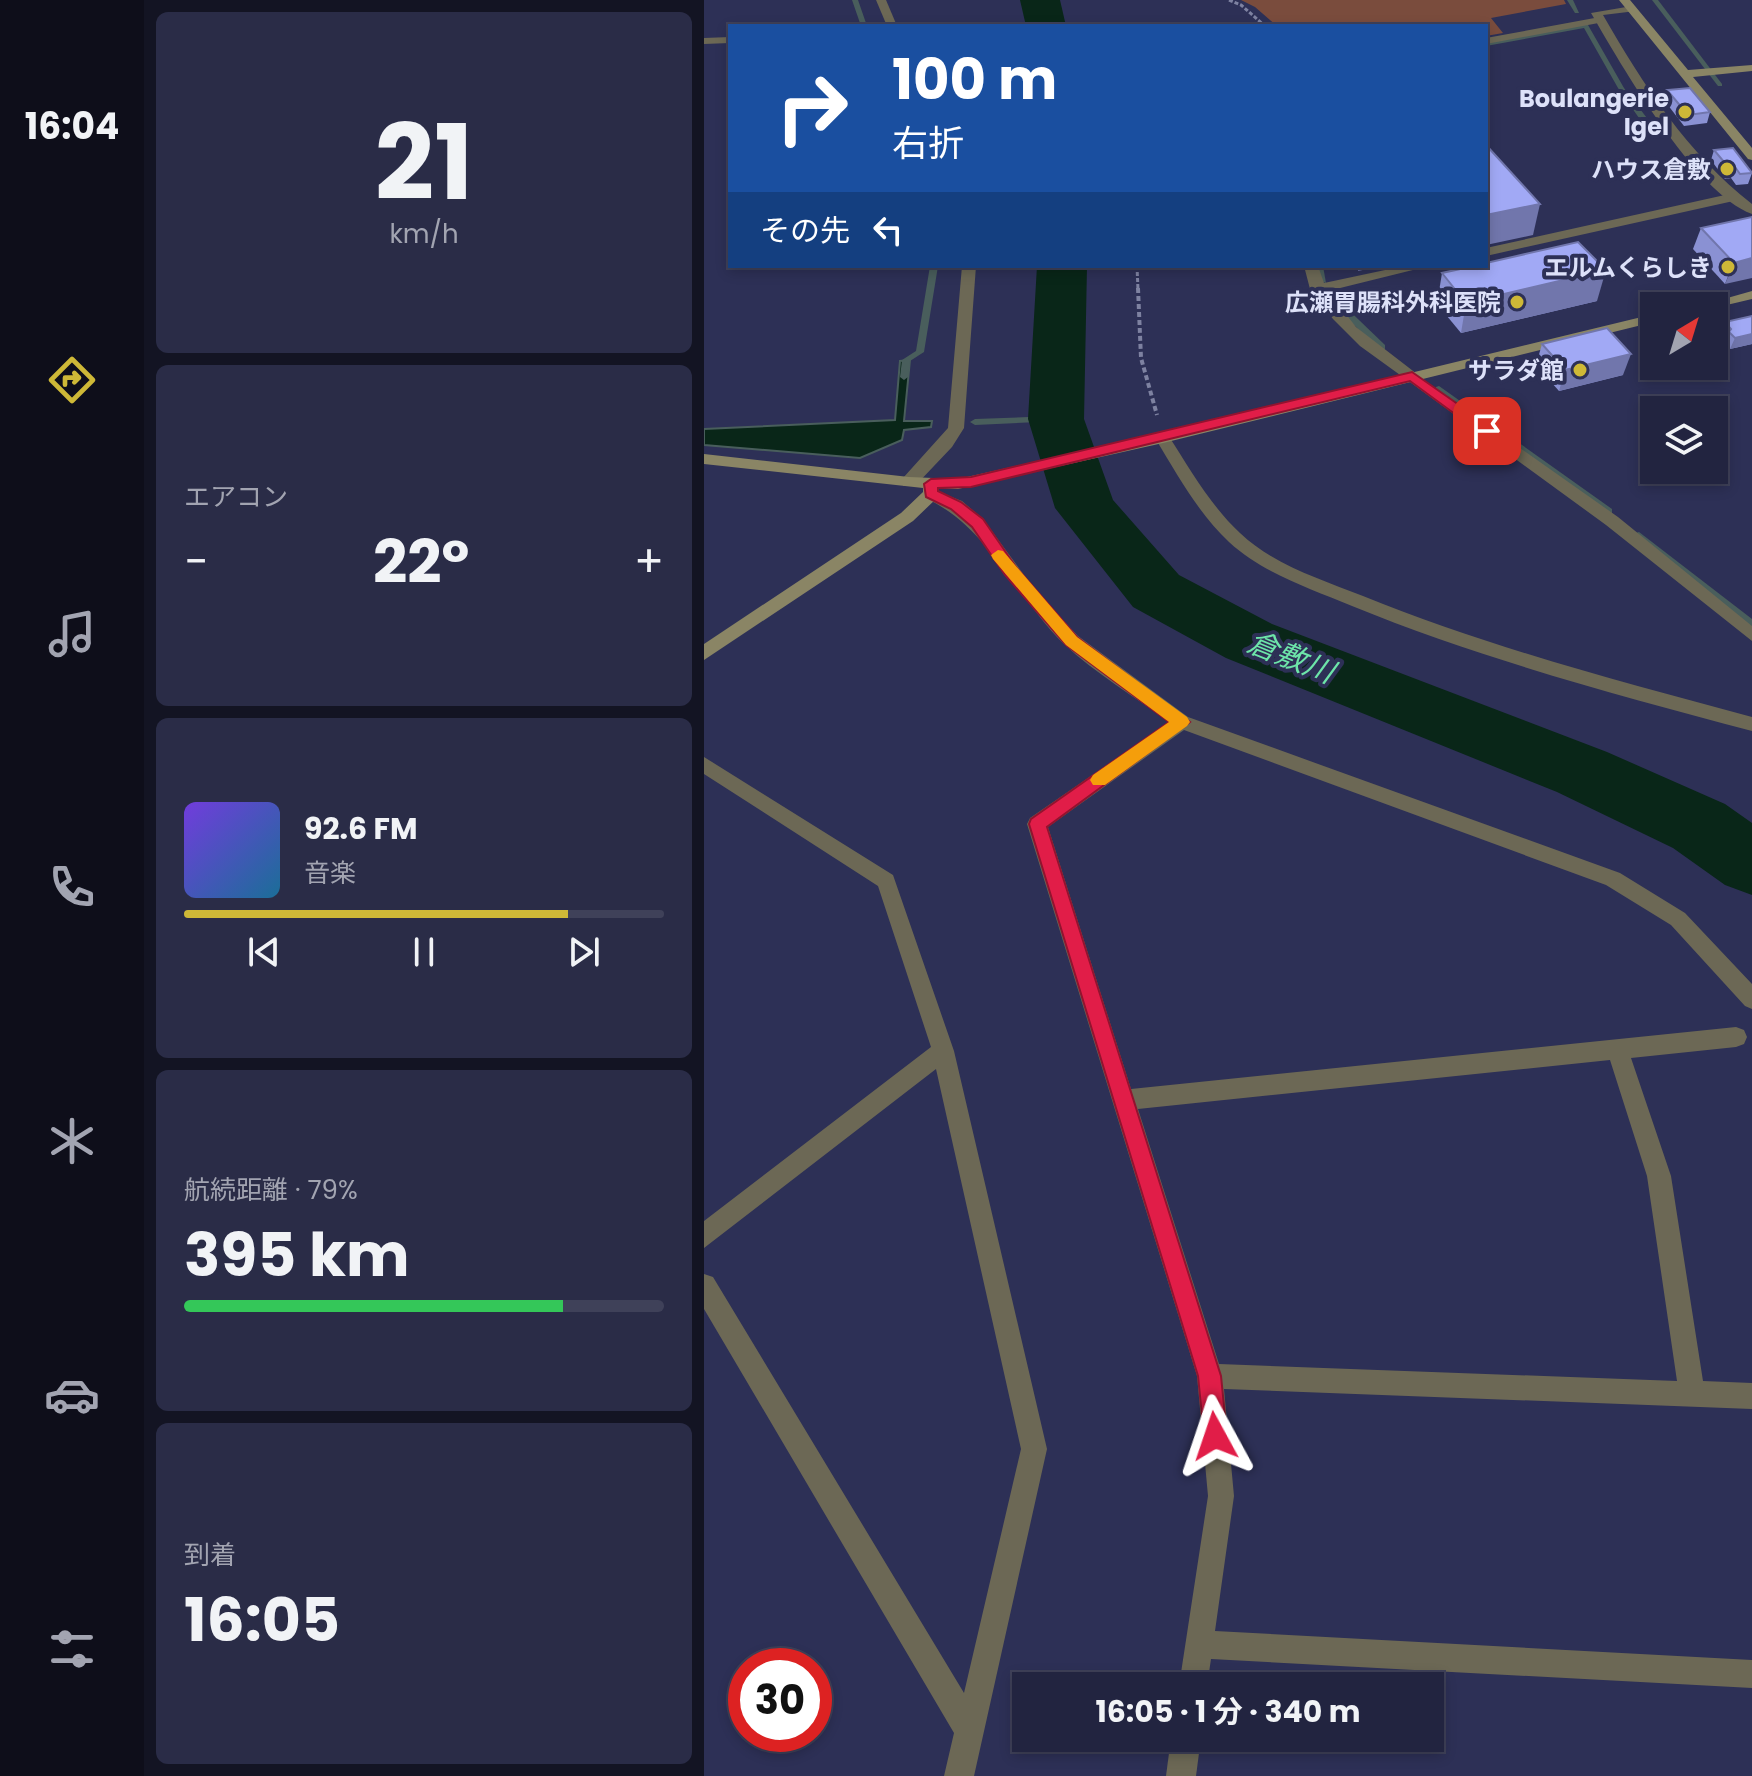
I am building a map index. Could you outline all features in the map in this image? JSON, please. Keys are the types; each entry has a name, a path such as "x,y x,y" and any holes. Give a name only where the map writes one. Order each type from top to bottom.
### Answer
{"street":[{"path":"881,0 891,24"},
{"path":"1752,156 1628,5 1596,13 1645,96 1670,129 1734,197 1752,210"},
{"path":"1488,41 1600,20"},
{"path":"704,41 728,40"},
{"path":"1683,74 1752,68"},
{"path":"1488,252 1734,197"},
{"path":"909,482 944,448 956,428 969,268"},
{"path":"1312,268 1317,289 1335,314 1364,342 1612,521 1752,635"},
{"path":"1317,289 1413,268"},
{"path":"1728,301 1752,295"},
{"path":"704,653 907,517 931,489 1155,439 1640,321"},
{"path":"1155,439 1234,537 1276,568 1424,628 1581,678 1752,724"},
{"path":"704,459 909,482 931,489 977,523 1020,582 1072,641 1182,722 1613,879 1678,919 1752,999"},
{"path":"1182,722 1037,824 1210,1376 1221,1496 1195,1672"},
{"path":"704,764 886,881 943,1051 1034,1449 959,1776"},
{"path":"1124,1100 1736,1037"},
{"path":"1617,1049 1659,1176 1692,1394"},
{"path":"704,1236 943,1051"},
{"path":"704,1286 971,1733"},
{"path":"1210,1376 1752,1396"},
{"path":"1199,1644 1752,1674"},
{"path":"1181,1776 1184,1752"}],"path":[{"path":"1229,0 1241,5 1263,24"},
{"path":"1137,268 1141,358 1155,439"}],"shaded area":[{"path":"1241,0 1564,0 1566,4 1491,18 1503,33 1488,36 1488,24 1275,24 1255,7"},
{"path":"910,360 904,421 932,421 931,427 904,430 902,440 860,458 704,445 704,429 895,420 900,361"}],"building":[{"path":"1690,88 1710,112 1688,115 1667,90"},
{"path":"1488,147 1540,204 1488,215"},
{"path":"1733,148 1752,173 1740,174 1735,167 1729,168 1714,150"},
{"path":"1752,217 1752,258 1734,263 1701,228"},
{"path":"1578,242 1606,270 1466,303 1442,273 1465,268 1488,268 1488,263"},
{"path":"1752,316 1752,334 1735,338 1729,332 1728,321"},
{"path":"1607,328 1631,354 1565,370 1542,344"}],"waterway":[{"path":"855,0 863,24"},
{"name":"倉敷川","path":"1040,0 1046,24"},
{"path":"1570,0 1577,12"},
{"path":"1655,0 1720,85"},
{"path":"1585,25 1621,88 1649,126"},
{"path":"1488,44 1585,26"},
{"path":"904,377 906,360 920,352 934,268"},
{"name":"倉敷川","path":"1062,268 1056,419 1085,508 1156,591 1249,641 1582,772 1699,826 1752,863"},
{"path":"1320,268 1323,281"},
{"path":"1330,297 1382,347"},
{"path":"1439,389 1609,511"},
{"path":"975,422 1056,419"},
{"path":"1639,535 1752,625"}],"slow traffic":[{"path":"998,555 1062,632 1122,681 1182,722 1099,780"}],"place":[{"name":"Boulangerie Igel","path":"1685,112"},
{"name":"ハウス倉敷","path":"1727,169"},
{"name":"エルムくらしき","path":"1728,267"},
{"name":"広瀬胃腸科外科医院","path":"1517,302"},
{"name":"サラダ館","path":"1580,370"}],"route":[{"path":"1215,1436 1210,1376 1037,824 1182,722 1122,681 1062,632 993,548 977,523 956,505 931,494 931,484 971,482 1412,377 1487,431"}]}
